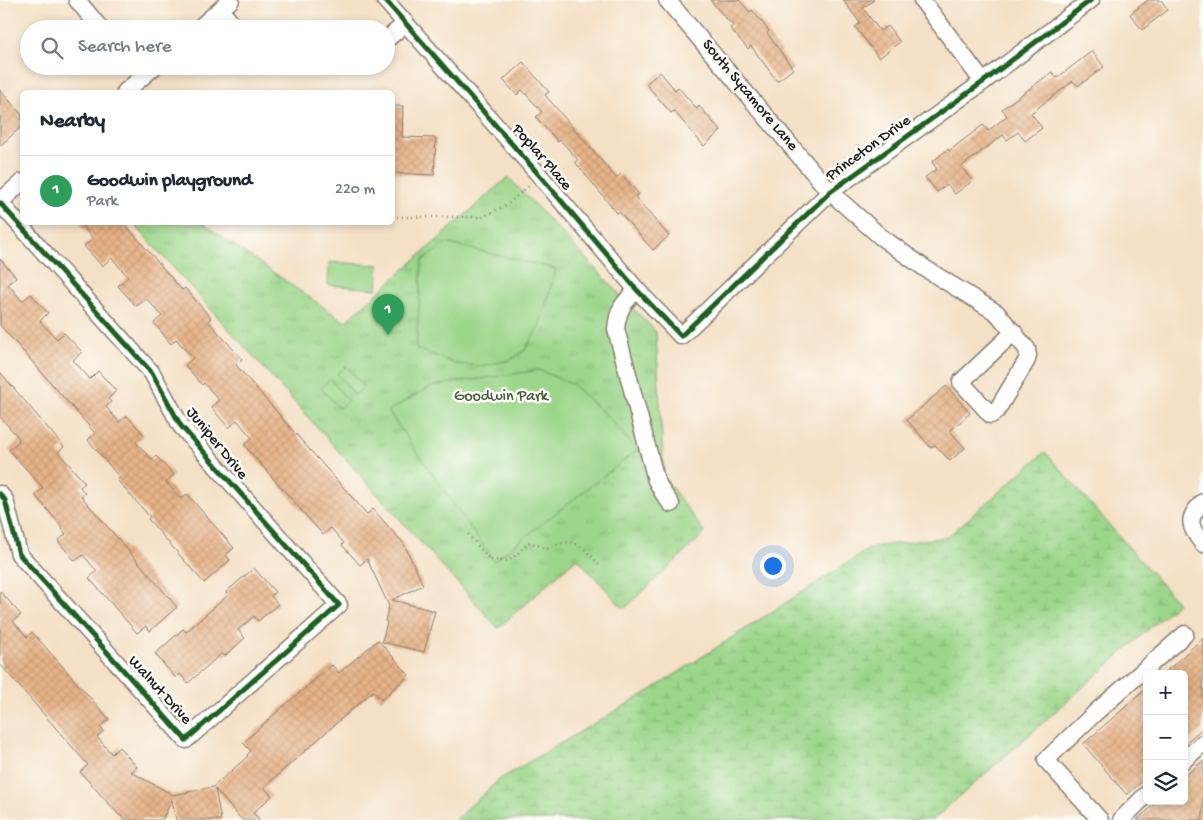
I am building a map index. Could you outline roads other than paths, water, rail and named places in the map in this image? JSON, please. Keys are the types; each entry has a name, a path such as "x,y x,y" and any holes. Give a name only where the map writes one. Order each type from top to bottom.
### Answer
{"street":[{"path":"77,0 94,20"},
{"name":"Poplar Place","path":"385,0 541,177 637,290 678,332"},
{"name":"South Sycamore Lane","path":"667,0 830,192 881,238 926,269 997,313 1014,332 1027,349 1028,355 997,410 991,415 961,382 1014,332"},
{"path":"922,0 983,82"},
{"name":"Princeton Drive","path":"678,332 681,336 830,192 983,82 1091,0"},
{"path":"208,20 225,5 232,20"},
{"path":"395,32 406,23"},
{"path":"126,90 136,75"},
{"path":"0,202 20,184"},
{"name":"Juniper Drive","path":"0,202 20,224"},
{"name":"Juniper Drive","path":"20,225 152,373 181,426 339,606"},
{"path":"637,290 620,308 616,329 654,474 663,494 671,504"},
{"name":"Walnut Drive","path":"0,494 5,500 19,554 186,740 339,606"},
{"path":"1203,502 1194,510 1191,521 1194,533 1203,544"},
{"path":"1100,820 1046,760 1096,712 1185,634"},
{"path":"1188,756 1203,743"},
{"path":"1121,820 1143,798"}],"place":[{"name":"Goodwin playground","path":"388,335"}],"park label":[{"name":"Goodwin Park","path":"501,397"}]}
